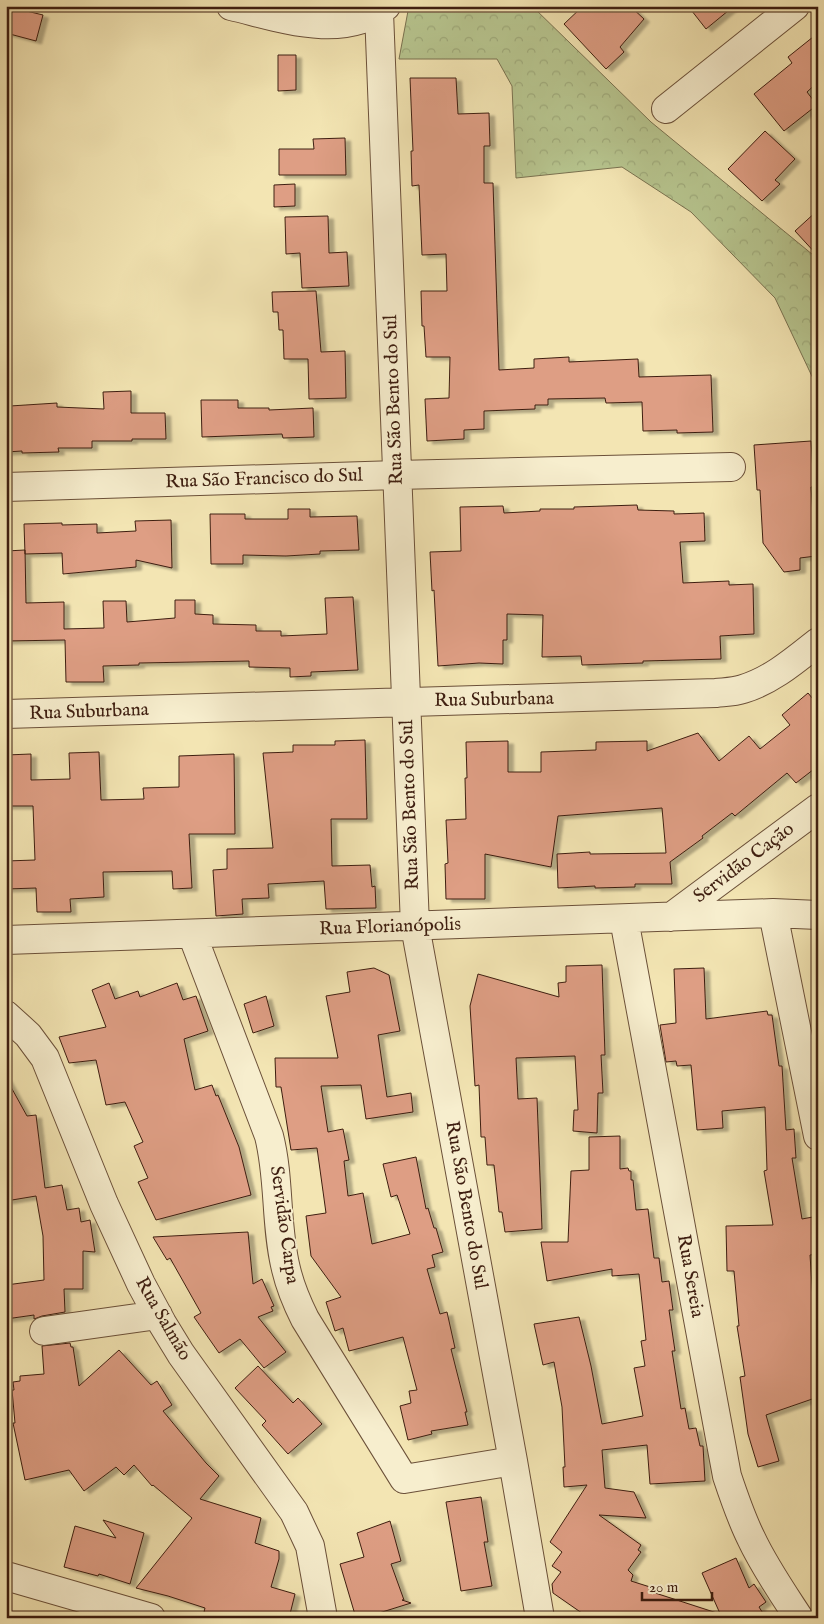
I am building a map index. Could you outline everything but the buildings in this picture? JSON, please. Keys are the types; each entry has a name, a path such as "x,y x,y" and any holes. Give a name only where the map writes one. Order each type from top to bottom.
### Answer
{"street":[{"path":"231,6 295,20 324,24 352,23 382,9"},
{"path":"666,108 795,6"},
{"name":"Rua São Bento do Sul","path":"382,9 414,926 513,1461 540,1618"},
{"name":"Rua São Francisco do Sul","path":"6,487 731,467"},
{"name":"Rua Suburbana","path":"6,714 716,693 742,690 768,678 818,642"},
{"name":"Servidão Cação","path":"671,917 818,808"},
{"name":"Rua Florianópolis","path":"773,913 818,906"},
{"path":"773,913 818,1136"},
{"name":"Rua Florianópolis","path":"6,940 773,913 818,915"},
{"name":"Rua Sereia","path":"624,919 728,1476 738,1508 751,1538 765,1565 799,1618"},
{"name":"Servidão Carpa","path":"192,934 269,1136 274,1159 286,1268 304,1319 404,1479 513,1461"},
{"name":"Rua Salmão","path":"6,1015 28,1035 45,1058 104,1204 141,1284 158,1315 181,1354 294,1512 310,1546 324,1618"},
{"path":"44,1331 158,1315"},
{"path":"6,1576 151,1618"}],"green space":[{"path":"414,6 532,6 651,122 818,259 818,389 775,298 691,212 622,167 516,178 512,86 497,59 399,59 408,11"}]}
